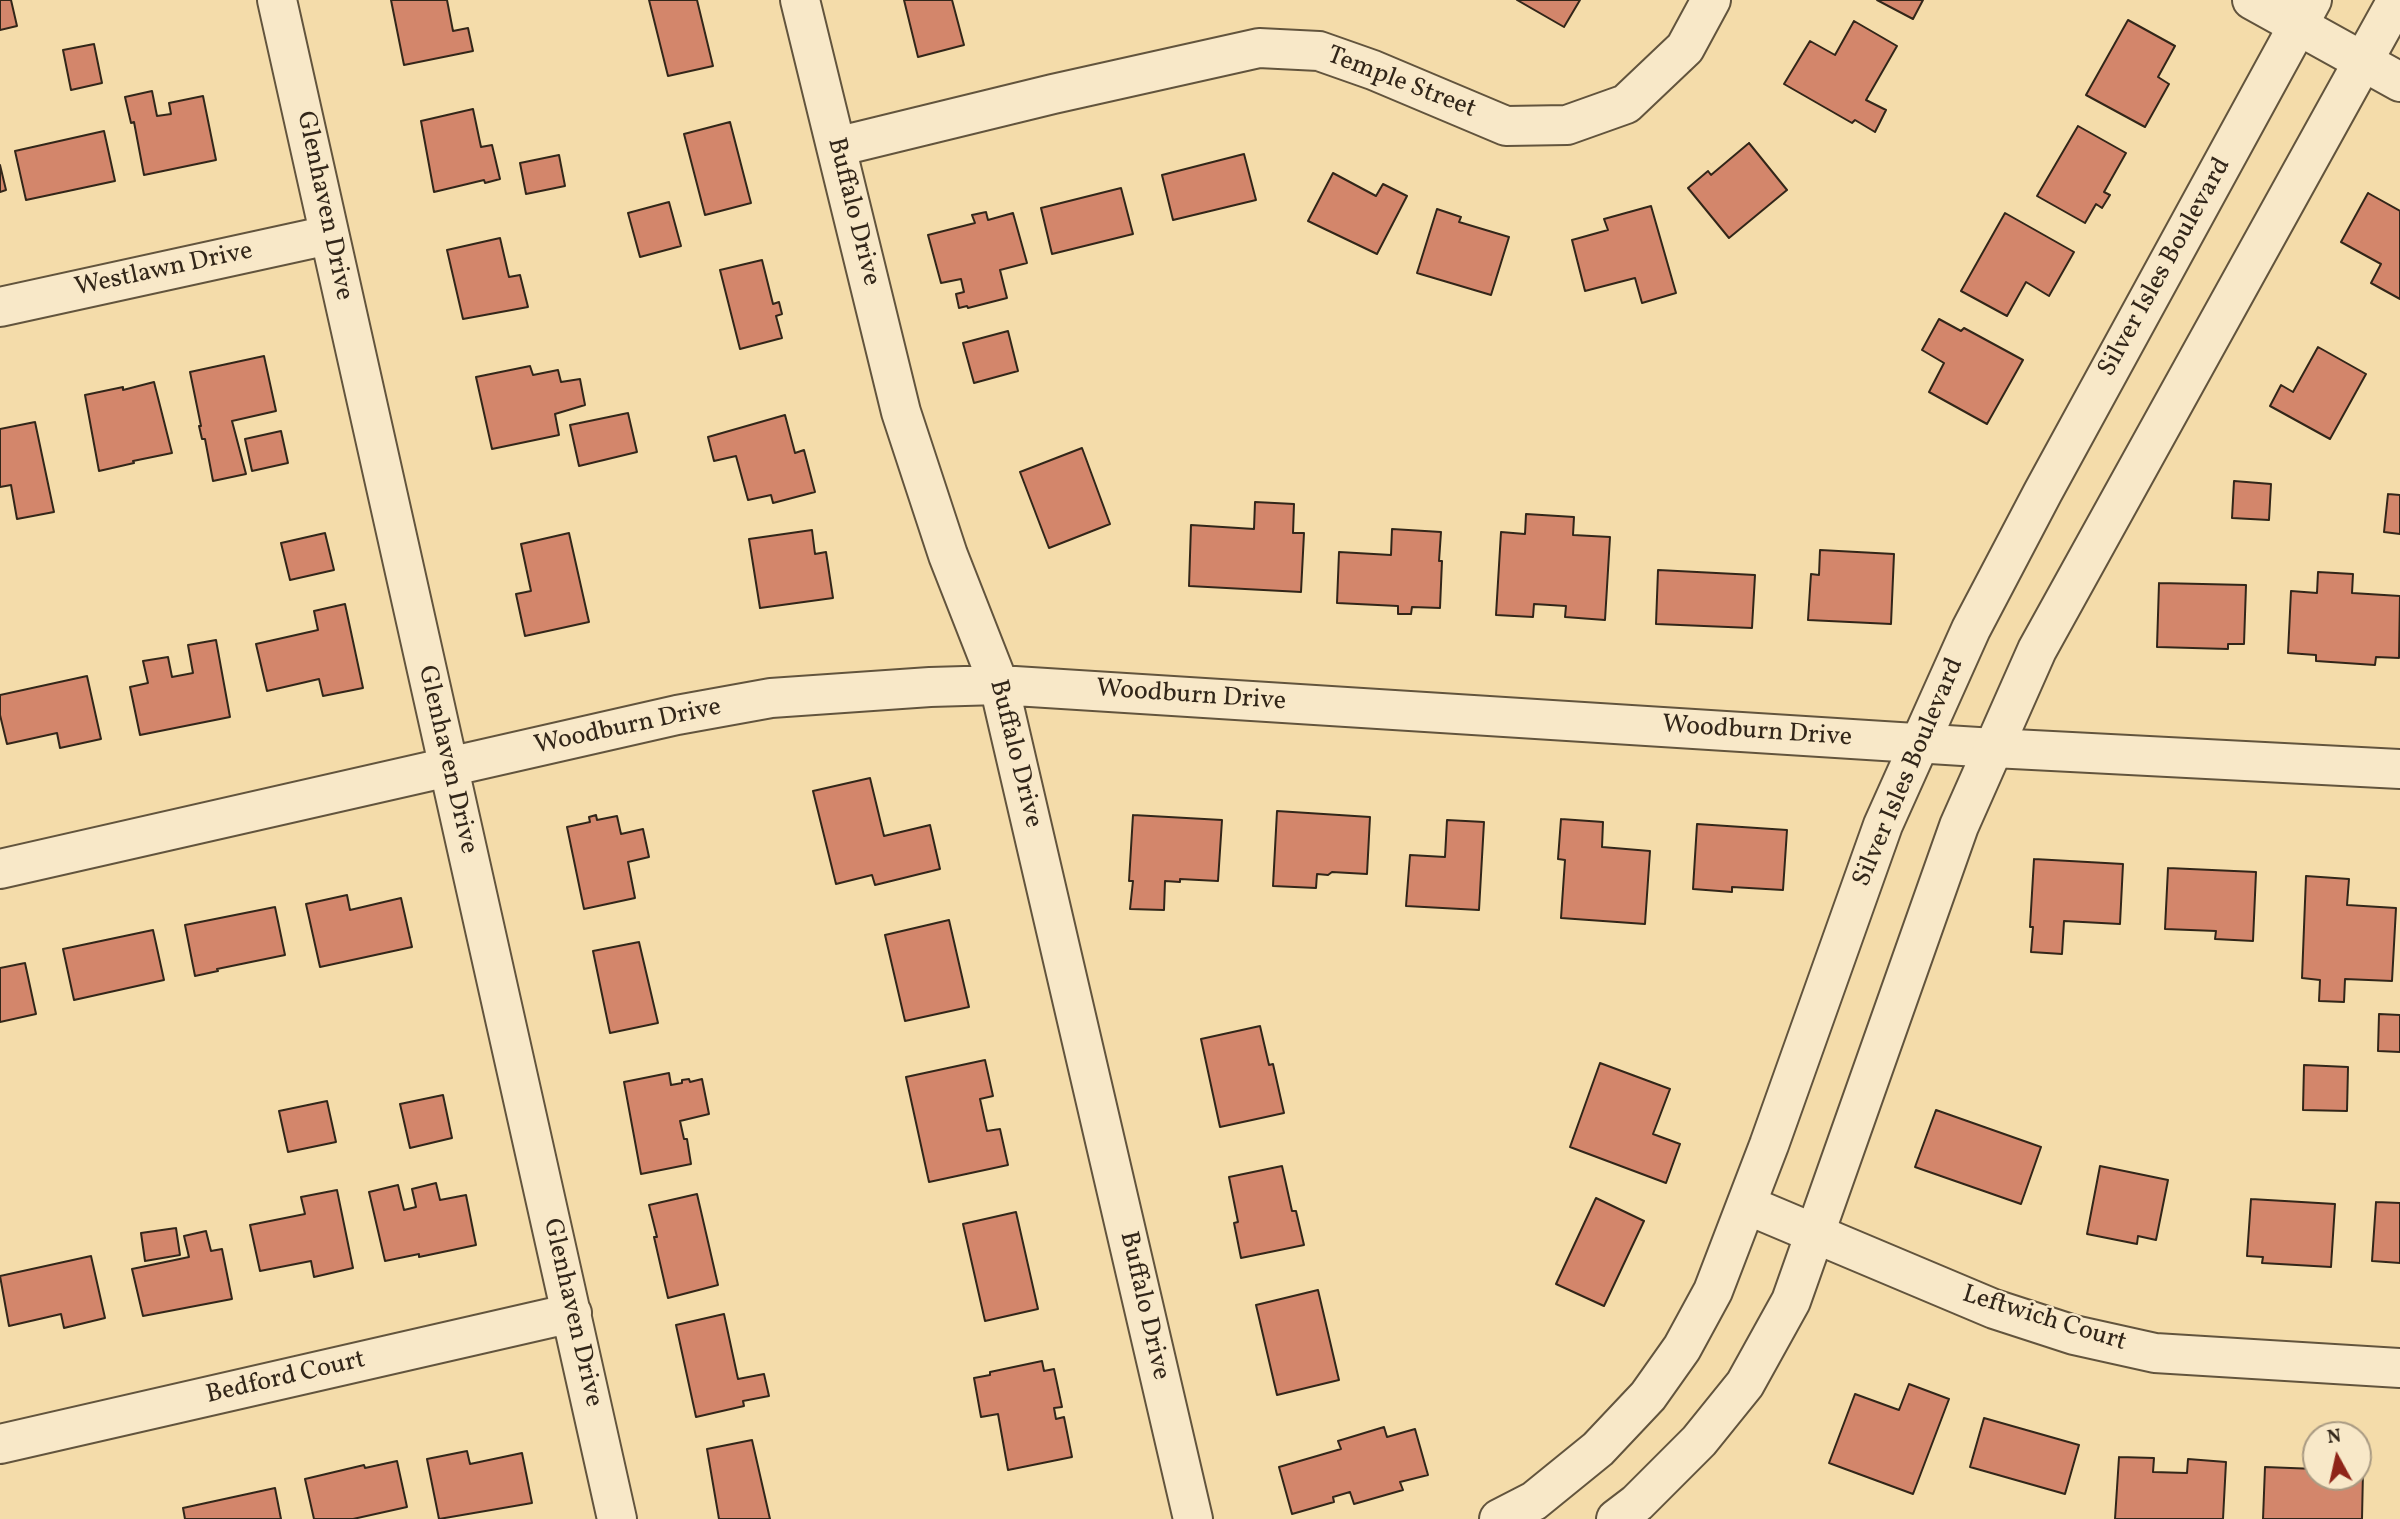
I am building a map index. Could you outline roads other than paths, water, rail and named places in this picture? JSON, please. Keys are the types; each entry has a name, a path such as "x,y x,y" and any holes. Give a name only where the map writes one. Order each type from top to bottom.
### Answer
{"street":[{"name":"Glenhaven Drive","path":"277,0 617,1519"},
{"name":"Buffalo Drive","path":"800,0 901,412 948,555 999,685 1192,1519"},
{"name":"Temple Street","path":"836,147 1053,94 1259,48 1319,51 1373,70 1506,126 1567,125 1626,104 1685,48 1711,0"},
{"path":"2252,0 2305,13 2362,62 2400,82"},
{"path":"1616,1519 1637,1503 1699,1440 1745,1384 1791,1301 1959,826 2037,650 2397,0"},
{"name":"Silver Isles Boulevard","path":"1499,1519 1534,1501 1598,1449 1647,1396 1682,1348 1713,1291 1747,1205 1883,825 1971,629 2305,13"},
{"name":"Westlawn Drive","path":"0,307 329,234"},
{"name":"Woodburn Drive","path":"0,869 677,715 771,698 862,690 999,685 1994,748 2400,769"},
{"name":"Leftwich Court","path":"1747,1205 1994,1310 2074,1335 2155,1353 2400,1368"},
{"name":"Bedford Court","path":"0,1444 572,1313"}]}
